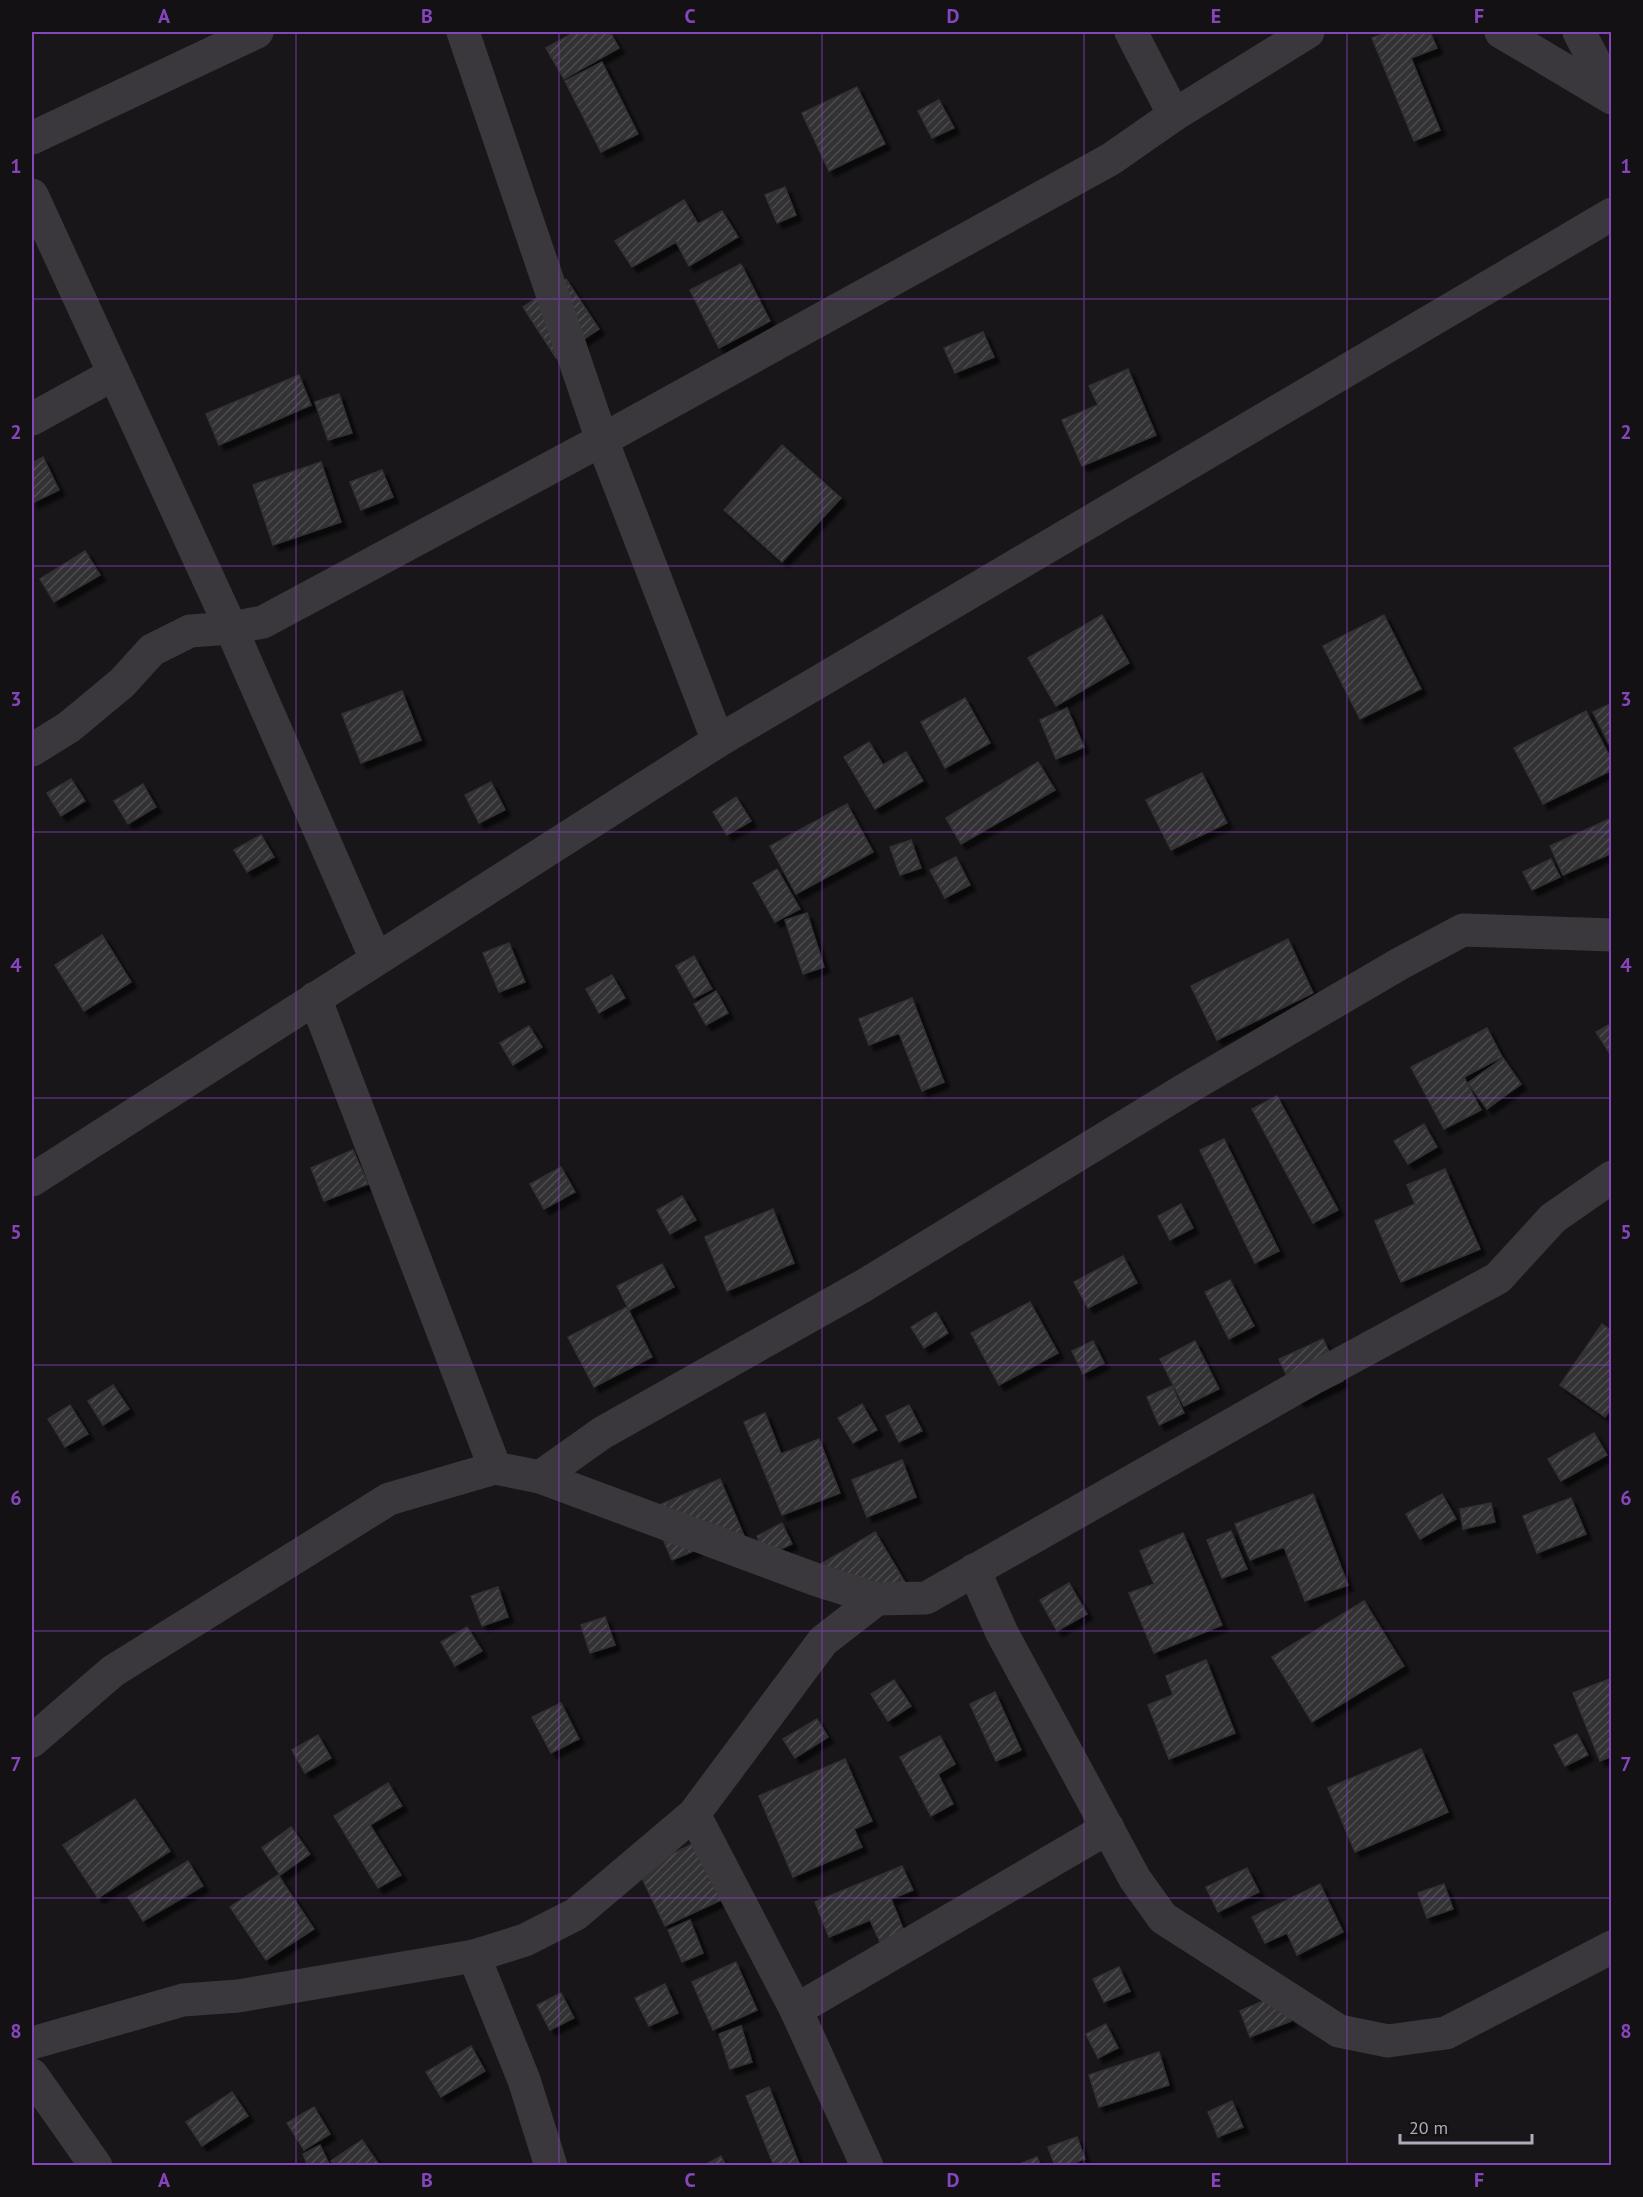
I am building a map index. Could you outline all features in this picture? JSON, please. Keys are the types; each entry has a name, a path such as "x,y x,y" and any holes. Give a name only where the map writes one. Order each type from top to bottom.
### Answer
{"street":[{"path":"32,138 257,32"},
{"path":"463,32 602,440 718,741"},
{"path":"1131,32 1174,115"},
{"path":"32,750 69,727 122,683 152,650 190,631 231,628 263,622 602,440 1111,159 1174,115 1308,32"},
{"path":"1502,32 1611,97"},
{"path":"1579,32 1611,97"},
{"path":"32,195 231,628 376,958"},
{"path":"32,1180 718,741 1611,214"},
{"path":"32,419 114,374"},
{"path":"540,1477 602,1433 863,1286 1194,1084 1401,963 1463,930 1611,935"},
{"path":"315,998 495,1468"},
{"path":"32,1741 113,1671 389,1499 495,1468 540,1477 817,1580 877,1599 926,1598 1312,1379 1498,1278 1552,1218 1611,1177"},
{"path":"974,1570 1002,1633 1135,1879 1163,1918 1339,2031 1388,2041 1446,2033 1611,1947"},
{"path":"32,2043 183,2001 238,1996 474,1956 525,1940 576,1914 694,1815 823,1641 877,1599"},
{"path":"694,1815 796,2010 867,2166"},
{"path":"796,2010 1108,1828"},
{"path":"474,1956 524,2080 551,2166"},
{"path":"32,2075 96,2166"}],"building":[{"path":"575,32 610,32 619,48 564,79 546,48"},
{"path":"1388,32 1430,32 1437,48 1411,58 1440,130 1414,141 1372,38"},
{"path":"602,62 638,134 601,152 565,81"},
{"path":"857,87 885,144 829,171 802,113"},
{"path":"939,100 954,128 932,138 918,111"},
{"path":"785,187 796,215 777,223 765,195"},
{"path":"684,200 698,224 722,211 738,237 689,266 676,242 632,267 615,241"},
{"path":"741,264 770,321 719,348 690,290"},
{"path":"566,279 599,329 556,358 523,307"},
{"path":"983,332 994,357 955,373 944,348"},
{"path":"1128,369 1156,435 1082,466 1062,420 1098,405 1089,386"},
{"path":"299,375 311,405 219,445 206,414"},
{"path":"339,394 352,433 328,440 315,402"},
{"path":"782,445 841,498 782,562 724,510"},
{"path":"43,457 59,490 32,503 32,463"},
{"path":"321,462 341,522 273,545 253,485"},
{"path":"382,470 393,497 361,510 350,482"},
{"path":"85,551 100,575 54,602 40,579"},
{"path":"1102,615 1129,663 1056,706 1028,658"},
{"path":"1384,615 1421,689 1360,719 1323,646"},
{"path":"402,691 421,740 361,763 342,714"},
{"path":"965,698 990,743 945,768 921,722"},
{"path":"1612,703 1612,750 1593,712"},
{"path":"1067,708 1084,747 1056,759 1040,720"},
{"path":"1586,711 1612,761 1612,770 1543,804 1514,748"},
{"path":"869,742 883,765 906,752 923,781 875,809 844,757"},
{"path":"1038,762 1055,790 961,844 946,818"},
{"path":"1202,773 1227,823 1171,850 1146,800"},
{"path":"71,779 85,801 61,816 47,793"},
{"path":"491,782 505,810 479,823 465,795"},
{"path":"143,784 156,807 128,824 114,801"},
{"path":"736,797 751,821 727,835 713,812"},
{"path":"847,804 873,852 796,894 770,846"},
{"path":"1612,818 1612,853 1563,875 1550,846"},
{"path":"261,835 274,857 247,872 234,850"},
{"path":"911,840 921,868 900,875 890,847"},
{"path":"956,857 970,885 945,898 930,870"},
{"path":"1551,859 1560,877 1532,890 1523,872"},
{"path":"777,869 800,909 775,922 753,883"},
{"path":"807,913 824,967 803,974 785,920"},
{"path":"102,935 131,982 84,1011 55,965"},
{"path":"1288,939 1313,993 1217,1040 1191,986"},
{"path":"509,943 525,982 499,992 483,953"},
{"path":"694,956 712,989 694,998 676,966"},
{"path":"612,975 625,998 599,1013 586,989"},
{"path":"716,991 728,1013 706,1025 694,1004"},
{"path":"912,998 944,1082 922,1091 899,1033 869,1045 859,1019"},
{"path":"1612,1023 1612,1057 1596,1032"},
{"path":"529,1026 542,1047 513,1065 500,1043"},
{"path":"1487,1028 1502,1057 1464,1077 1481,1110 1444,1129 1411,1067"},
{"path":"1503,1058 1521,1084 1487,1109 1468,1083"},
{"path":"1277,1096 1338,1210 1313,1223 1252,1109"},
{"path":"1424,1124 1437,1147 1408,1164 1394,1141"},
{"path":"1224,1139 1279,1251 1255,1263 1200,1150"},
{"path":"353,1150 368,1184 324,1201 311,1168"},
{"path":"561,1167 575,1192 544,1209 530,1184"},
{"path":"1445,1169 1480,1249 1401,1282 1375,1221 1415,1204 1407,1185"},
{"path":"682,1196 696,1220 670,1234 657,1210"},
{"path":"1181,1204 1193,1228 1170,1240 1158,1216"},
{"path":"773,1209 794,1263 727,1291 705,1237"},
{"path":"1123,1256 1137,1283 1088,1308 1074,1282"},
{"path":"662,1264 674,1287 629,1310 617,1286"},
{"path":"1230,1280 1254,1326 1229,1339 1205,1292"},
{"path":"1030,1302 1058,1353 999,1385 971,1333"},
{"path":"627,1307 652,1357 594,1387 568,1337"},
{"path":"936,1312 948,1333 924,1348 911,1327"},
{"path":"1602,1324 1612,1331 1612,1408 1605,1417 1560,1385"},
{"path":"1323,1339 1343,1381 1299,1402 1279,1359"},
{"path":"1093,1341 1104,1363 1083,1374 1072,1351"},
{"path":"1195,1341 1219,1389 1184,1406 1160,1359"},
{"path":"113,1385 129,1409 103,1425 88,1401"},
{"path":"1172,1386 1184,1413 1159,1425 1147,1397"},
{"path":"862,1404 877,1430 853,1443 838,1418"},
{"path":"70,1405 88,1434 65,1447 48,1419"},
{"path":"909,1405 922,1431 899,1442 886,1416"},
{"path":"765,1413 781,1454 819,1439 840,1493 782,1515 744,1422"},
{"path":"1594,1433 1607,1455 1561,1481 1548,1459"},
{"path":"902,1460 916,1497 867,1517 852,1480"},
{"path":"720,1479 753,1557 727,1537 672,1560 650,1509"},
{"path":"1313,1494 1348,1585 1305,1601 1284,1547 1250,1560 1235,1524"},
{"path":"1442,1494 1456,1519 1420,1539 1406,1514"},
{"path":"1571,1498 1586,1534 1537,1553 1523,1516"},
{"path":"1491,1503 1495,1522 1463,1529 1460,1509"},
{"path":"782,1523 792,1544 766,1556 757,1536"},
{"path":"1231,1531 1247,1569 1222,1578 1207,1540"},
{"path":"875,1532 906,1584 852,1617 821,1564"},
{"path":"1183,1533 1222,1625 1154,1653 1129,1593 1154,1584 1140,1551"},
{"path":"1069,1583 1087,1614 1057,1631 1040,1600"},
{"path":"498,1587 508,1617 482,1626 471,1596"},
{"path":"1364,1601 1404,1666 1312,1722 1272,1657"},
{"path":"605,1617 615,1645 590,1653 581,1625"},
{"path":"467,1627 482,1651 455,1666 441,1642"},
{"path":"1206,1660 1235,1733 1169,1759 1148,1705 1173,1695 1166,1676"},
{"path":"1612,1678 1612,1756 1600,1761 1573,1693"},
{"path":"894,1680 911,1706 888,1721 871,1694"},
{"path":"995,1692 1021,1750 996,1761 970,1704"},
{"path":"561,1703 579,1739 551,1753 532,1717"},
{"path":"817,1719 828,1737 795,1758 783,1739"},
{"path":"1577,1734 1588,1755 1565,1766 1554,1745"},
{"path":"318,1735 331,1758 305,1773 292,1750"},
{"path":"940,1736 955,1764 938,1774 953,1804 931,1816 900,1757"},
{"path":"1421,1749 1448,1812 1355,1852 1328,1788"},
{"path":"845,1759 872,1821 854,1829 862,1847 793,1877 759,1796"},
{"path":"388,1783 402,1806 370,1825 401,1875 378,1888 334,1816"},
{"path":"135,1799 170,1851 98,1898 63,1845"},
{"path":"291,1827 310,1854 280,1875 262,1848"},
{"path":"703,1839 730,1896 665,1926 638,1870"},
{"path":"188,1861 203,1886 143,1921 128,1897"},
{"path":"902,1866 913,1890 891,1899 904,1931 880,1942 870,1920 829,1937 815,1902"},
{"path":"1247,1868 1259,1892 1218,1912 1206,1887"},
{"path":"278,1875 314,1929 266,1960 230,1907"},
{"path":"1320,1884 1343,1932 1297,1955 1287,1933 1265,1943 1252,1917"},
{"path":"1444,1884 1453,1909 1427,1918 1418,1893"},
{"path":"690,1920 703,1953 682,1962 668,1930"},
{"path":"736,1962 757,2010 713,2030 692,1982"},
{"path":"1119,1967 1130,1991 1104,2002 1093,1979"},
{"path":"665,1984 678,2013 649,2026 635,1998"},
{"path":"561,1993 574,2018 550,2030 537,2005"},
{"path":"1280,1994 1291,2021 1250,2037 1240,2011"},
{"path":"1106,2024 1118,2048 1098,2058 1086,2034"},
{"path":"741,2026 752,2062 730,2069 719,2034"},
{"path":"471,2046 485,2071 441,2097 426,2072"},
{"path":"1159,2052 1169,2085 1099,2107 1089,2075"},
{"path":"769,2087 800,2166 774,2166 746,2096"},
{"path":"232,2092 248,2116 202,2146 186,2122"},
{"path":"1232,2101 1243,2127 1218,2137 1208,2112"},
{"path":"314,2107 330,2134 304,2150 287,2123"},
{"path":"1077,2137 1085,2159 1065,2166 1055,2166 1048,2147"},
{"path":"362,2140 380,2166 334,2166 331,2161"},
{"path":"320,2145 330,2166 308,2166 303,2154"},
{"path":"721,2156 726,2166 703,2166"},
{"path":"1037,2157 1041,2166 1015,2166"}]}
